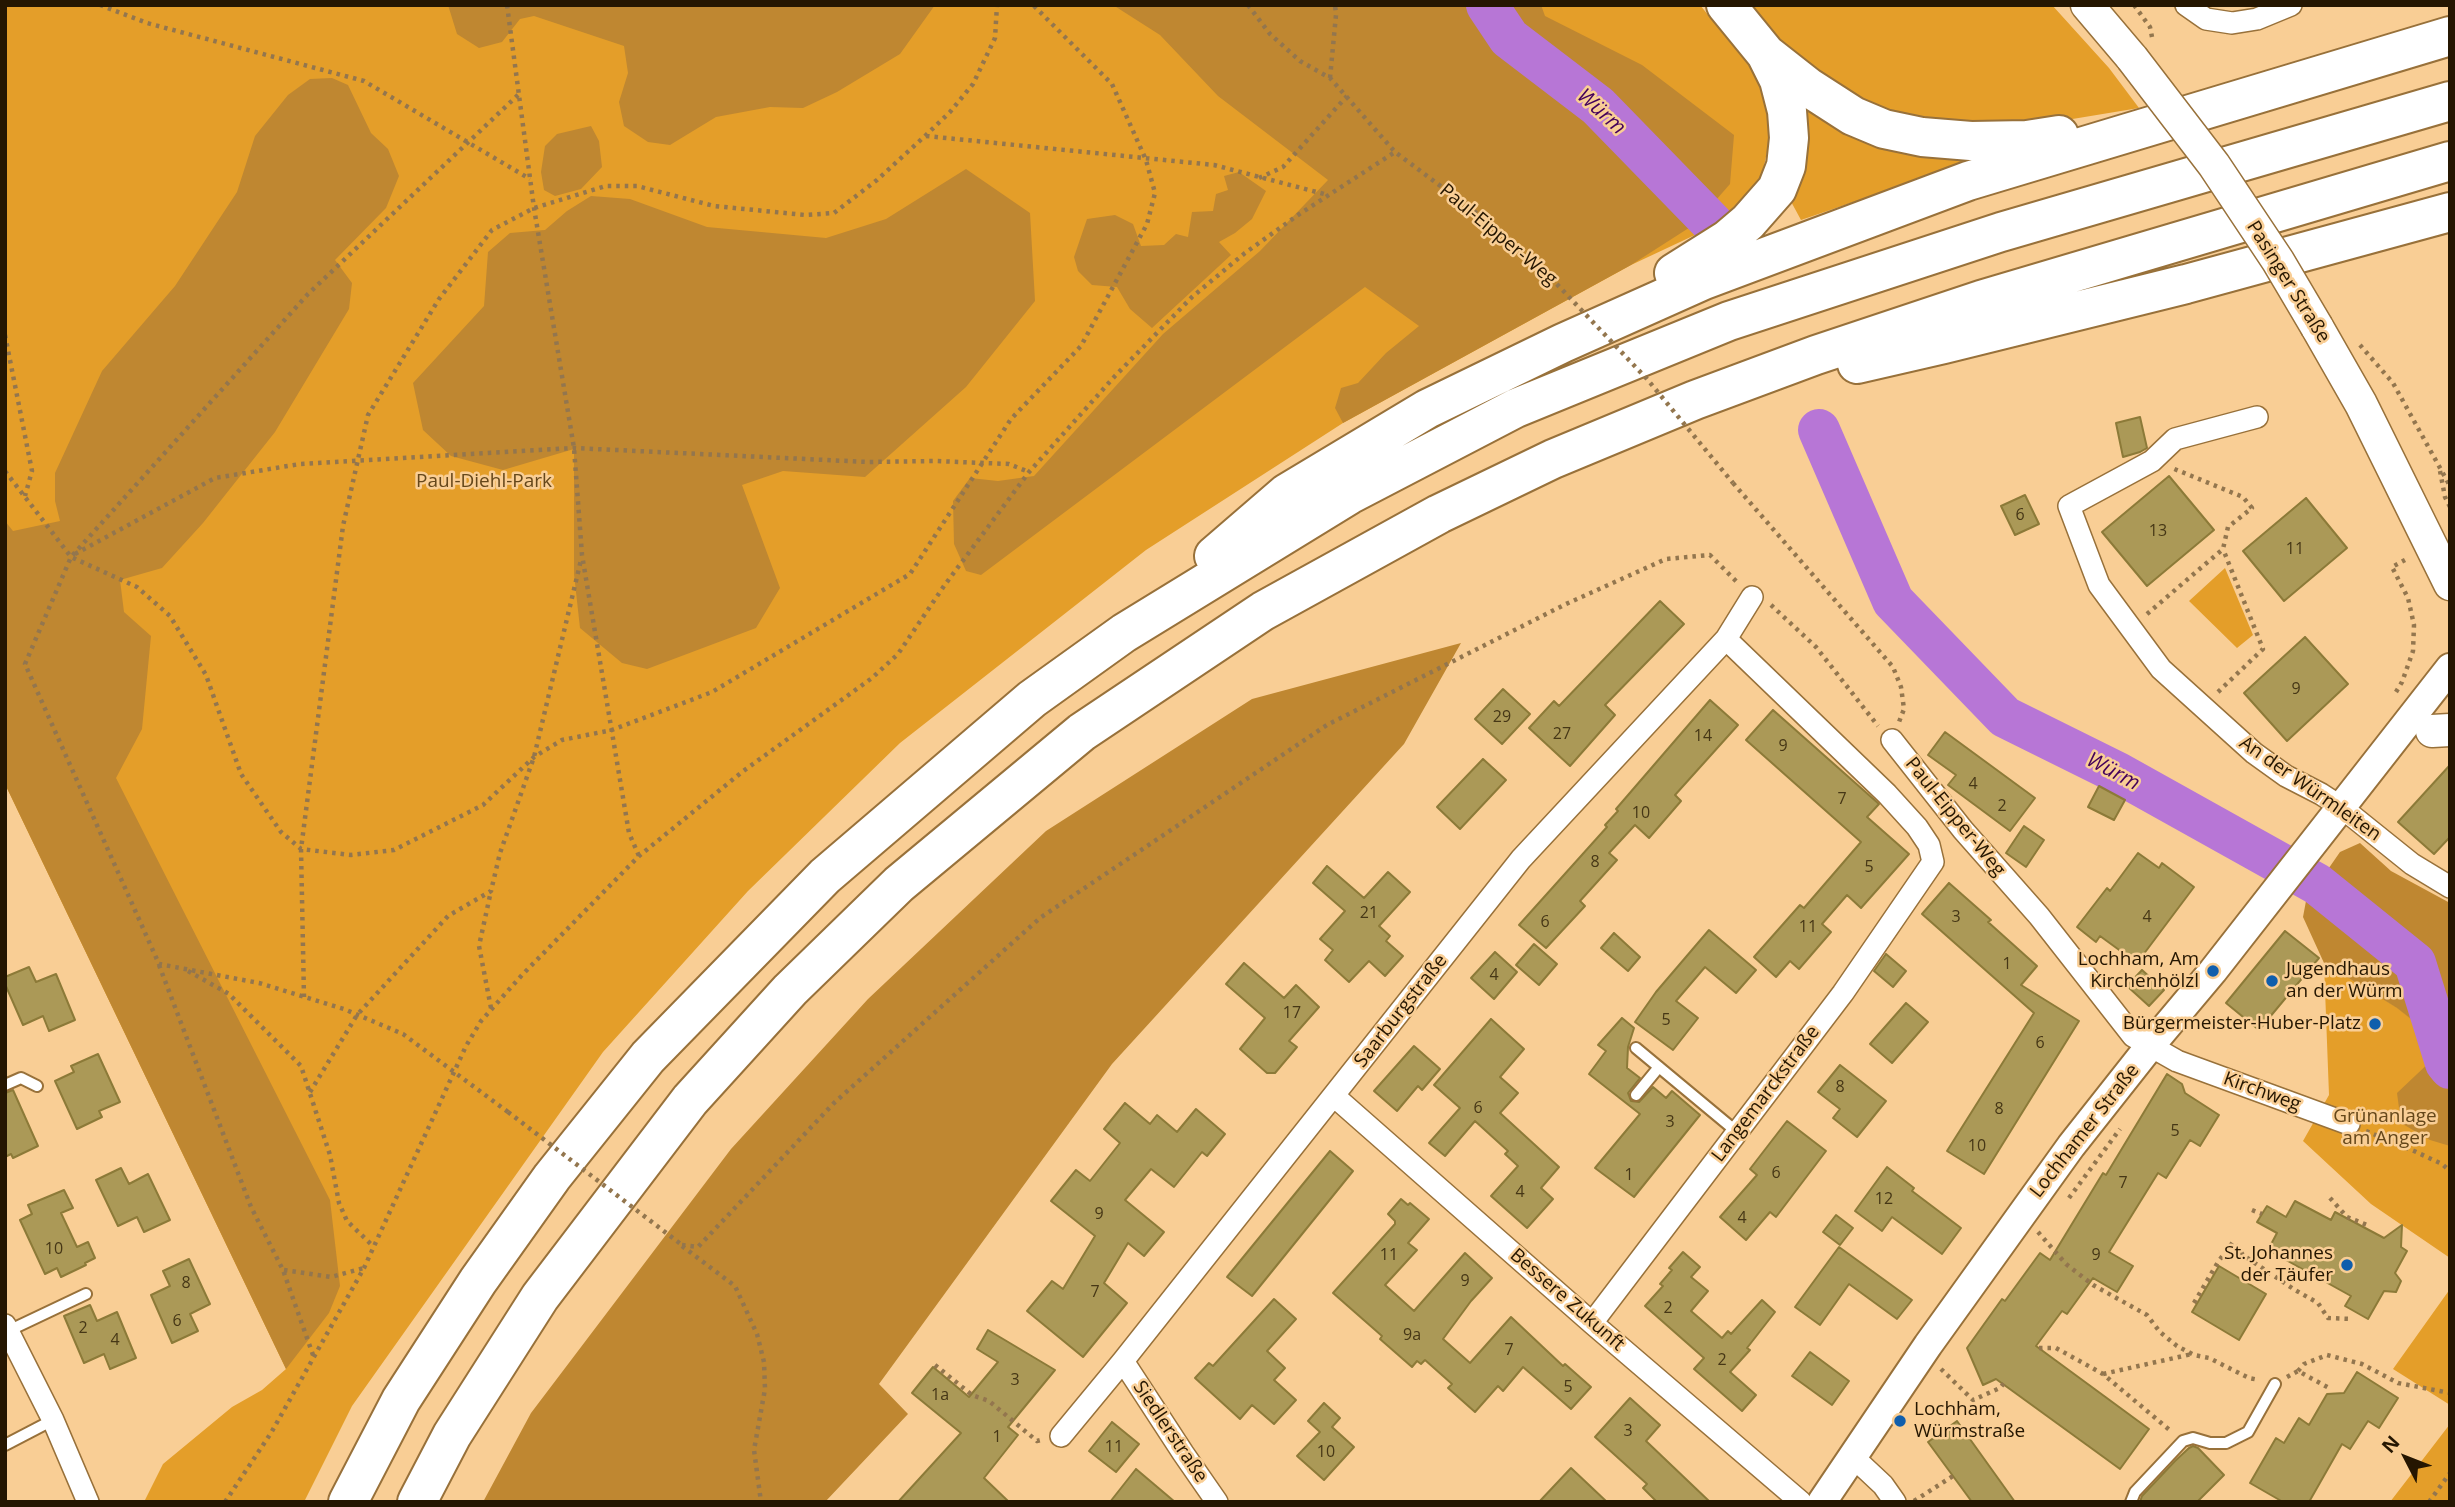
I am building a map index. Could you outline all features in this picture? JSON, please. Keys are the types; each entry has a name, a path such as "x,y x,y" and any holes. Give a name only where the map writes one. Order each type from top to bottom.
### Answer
{"highway":[{"path":"1563,343 1728,239 1748,222 1777,189 1787,166 1789,138 1787,110 1779,80 1766,54 1726,5"},
{"path":"1124,633 1287,493 1427,409 1563,343 1703,280 1968,181 2450,36"},
{"path":"1766,54 1830,103 1853,116 1884,129 1922,137 1971,141 2027,140 2155,124"},
{"path":"348,1502 401,1400 478,1281 552,1177 648,1057 825,876 1032,699 1124,633 1349,495 1504,414 1729,321 2000,232 2450,101"},
{"path":"417,1502 452,1435 540,1297 690,1100 790,990 899,884 1082,732 1263,611 1439,514 1553,459 1695,400 1816,355 1981,300 2450,161"},
{"path":"1695,400 1985,334 2186,284 2450,212"}],"main road":[{"name":"Pasinger Straße","path":"2087,5 2142,50 2278,261 2361,404 2450,584"}],"street":[{"path":"2186,5 2206,19 2232,23 2258,19 2291,5"},
{"name":"An der Würmleiten","path":"2257,417 2175,439 2152,461 2069,506 2099,585 2161,669 2254,753 2286,776 2341,807 2412,864 2450,887"},
{"name":"Saarburgstraße","path":"1061,1436 1521,859 1726,639 1752,597"},
{"name":"Paul-Eipper-Weg","path":"1726,639 1917,827 1929,845 1933,862"},
{"name":"Lochhamer Straße","path":"1822,1502 2021,1213 2450,668"},
{"name":"Lochhamer Straße","path":"2368,775 2444,726"},
{"name":"Paul-Eipper-Weg","path":"1892,740 1963,830 2039,916 2124,1026 2150,1046"},
{"name":"Langemarckstraße","path":"1592,1322 1843,993 1933,862"},
{"name":"Kirchweg","path":"2150,1046 2177,1060 2349,1124"},
{"name":"Bessere Zukunft","path":"1334,1096 1801,1502"},
{"path":"7,1328 53,1420 88,1502"},
{"name":"Siedlerstraße","path":"1123,1361 1217,1502"},
{"path":"1852,1457 1883,1485 1895,1502"}],"lane":[{"path":"1636,1048 1737,1132"},
{"path":"1636,1096 1659,1067"},
{"path":"5,1085 21,1078 37,1086"},
{"path":"7,1328 86,1294"},
{"path":"2131,1502 2135,1492 2183,1441 2193,1438 2210,1443 2226,1443 2248,1432 2275,1384"},
{"path":"5,1445 53,1420"}],"path":[{"path":"100,5 147,23 364,81 530,179"},
{"path":"507,5 534,208 574,449 582,555 629,833 639,856"},
{"path":"304,997 301,849 343,526 368,415 439,299 492,230 534,208 606,186 637,186 714,206 805,215 834,213 877,180 925,136 973,84 995,38 996,5"},
{"path":"5,471 71,556 137,587 170,616 206,675 241,774 281,832 301,849 351,855 394,850 483,805 534,757 562,740 612,730 712,692 910,574 1010,419 1081,346 1147,224 1155,193 1146,160 1112,84 1033,5"},
{"name":"Paul-Eipper-Weg","path":"682,1245 698,1247 834,1103 1040,918 1327,725 1566,604 1666,559 1710,555 1752,597 1775,607 1816,647 1892,740 1904,709 1901,687 1893,667 1733,483 1647,379 1552,278 1474,211 1395,152 1331,78 1300,61 1270,34 1248,5"},
{"path":"1331,78 1335,5"},
{"path":"2134,5 2150,27 2142,50"},
{"path":"313,1355 283,1270 251,1207 159,964 25,664 71,556 308,294 518,95"},
{"path":"1258,179 1283,167 1346,96"},
{"path":"925,136 1214,165 1258,179 1328,195"},
{"path":"225,1502 271,1433 364,1268 455,1071 481,1021 491,1009 639,856 742,772 872,678 898,654 1028,472 1115,376 1192,297 1245,253 1395,152"},
{"path":"5,335 32,471 25,496"},
{"path":"2358,343 2393,383 2450,486"},
{"path":"71,556 215,478 300,464 574,449 868,462 1009,464 1028,472"},
{"path":"2152,461 2243,497 2252,508 2228,527 2223,549 2263,649 2202,706"},
{"path":"2439,466 2445,497 2450,507"},
{"path":"2131,628 2223,549"},
{"path":"491,1009 479,946 500,853 534,757 582,555"},
{"path":"2390,702 2402,682 2413,651 2414,625 2408,598 2392,567 2405,560"},
{"path":"310,1092 357,1015 448,916 491,891"},
{"path":"159,964 259,983 357,1015 403,1034 735,1286 757,1334 764,1362 765,1389 754,1450 761,1502"},
{"path":"184,969 229,994 302,1066 330,1155 339,1203 347,1221 374,1247"},
{"path":"2349,1124 2442,1164 2450,1171"},
{"path":"2330,1198 2347,1217 2367,1225"},
{"path":"2252,1209 2262,1214"},
{"path":"2021,1213 2066,1264 2093,1285 2147,1315 2160,1332 2177,1346 2249,1378 2275,1384 2298,1371 2304,1364 2327,1355 2362,1364 2398,1383 2450,1393"},
{"path":"2194,1303 2233,1242 2243,1255 2319,1303 2328,1318 2352,1319"},
{"path":"283,1270 331,1277 364,1268"},
{"path":"2039,1348 2056,1348 2103,1374 2183,1441"},
{"path":"1923,1352 1973,1400 2000,1388 2005,1382"},
{"path":"2103,1374 2193,1354"},
{"path":"935,1365 972,1395 989,1401 1037,1441 1061,1436"},
{"path":"2298,1371 2329,1388"},
{"path":"2429,1502 2450,1473"},
{"path":"1913,1502 1953,1476"}],"green space":[{"name":"Paul-Diehl-Park","path":"5,5 1700,5 1756,74 1774,119 1760,185 1712,227 1631,265 1343,423 1146,550 900,743 748,891 603,1052 352,1406 304,1502 144,1502 163,1464 232,1407 262,1390 286,1369 5,784"},
{"path":"1747,5 2052,5 2109,68 2139,108 2012,129 1906,123 1815,78"},
{"path":"1797,101 1976,160 1801,220 1788,196"},
{"path":"2225,568 2253,635 2237,648 2189,601"},
{"name":"Grünanlage am Anger","path":"2324,963 2398,1008 2426,1031 2434,1058 2450,1074 2450,1258 2371,1204 2303,1141 2329,1095"},
{"path":"2450,1289 2450,1405 2393,1369"},
{"path":"2450,1424 2450,1502 2390,1502"}],"shaded area":[{"path":"448,5 935,5 900,54 837,92 803,108 770,107 716,117 670,145 648,142 624,126 619,102 628,73 624,46 534,16 520,19 502,42 479,48 457,34"},
{"path":"1113,5 1541,5 1545,16 1642,65 1734,135 1730,184 1695,224 1631,265 1343,423 1335,408 1341,388 1358,383 1386,353 1419,326 1365,287 981,575 966,571 954,544 953,501 970,478 998,481 1034,476 1163,334 1260,251 1328,180 1218,96 1160,35"},
{"path":"332,78 348,85 371,133 388,149 399,176 386,208 335,260 352,283 349,309 275,432 203,523 162,568 120,580 124,612 151,636 142,729 116,778 330,1200 340,1286 329,1313 286,1369 5,784 5,521 13,531 60,521 55,501 55,473 102,371 175,286 237,192 255,136 288,95 310,79"},
{"path":"591,126 599,141 602,167 581,189 555,196 544,190 541,172 545,146 557,134"},
{"path":"966,169 1030,213 1035,301 966,387 865,477 783,471 742,485 780,588 756,628 647,669 622,663 580,628 574,574 574,449 503,470 451,456 423,430 413,383 484,306 488,252 510,233 545,230 567,211 591,196 630,199 707,227 826,238 886,219"},
{"path":"1239,172 1266,191 1252,219 1219,242 1231,255 1152,328 1130,309 1117,287 1092,285 1078,271 1074,257 1087,219 1115,215 1133,224 1141,246 1164,245 1176,234 1188,237 1192,212 1213,211 1216,194 1228,190 1224,176"},
{"path":"1461,643 1404,744 1112,1064 879,1384 908,1414 825,1502 483,1502 531,1413 731,1149 868,999 1046,831 1252,699"},
{"path":"2360,843 2391,871 2450,903 2450,1146 2430,1140 2401,1123 2397,1093 2434,1058 2426,1031 2397,1008 2324,963 2303,917 2306,901 2340,852"}],"building":[{"path":"2140,417 2147,448 2123,457 2116,423"},
{"path":"2169,476 2214,530 2147,586 2102,532"},
{"path":"2025,495 2039,524 2015,535 2001,506"},
{"path":"2306,498 2347,548 2284,601 2243,551"},
{"path":"1660,601 1684,624 1605,705 1615,715 1570,766 1529,728 1554,701 1559,706"},
{"path":"2305,637 2348,684 2287,741 2244,693"},
{"path":"1503,689 1530,714 1502,744 1475,719"},
{"path":"1710,700 1738,725 1675,795 1681,801 1649,838 1635,825 1609,853 1617,860 1580,901 1585,906 1546,948 1519,925 1607,827 1605,825 1618,811 1616,809"},
{"path":"1773,710 1879,804 1867,817 1909,854 1861,908 1847,895 1822,924 1831,932 1799,969 1790,961 1776,977 1754,957 1800,905 1804,908 1861,842 1746,740"},
{"path":"1945,732 2035,798 2010,831 1948,785 1956,775 1928,755"},
{"path":"1483,759 1506,780 1460,829 1437,807"},
{"path":"2450,765 2450,837 2434,854 2398,822"},
{"path":"2099,786 2125,800 2114,820 2088,807"},
{"path":"2024,826 2044,840 2026,867 2006,853"},
{"path":"2138,853 2159,868 2162,863 2194,887 2137,963 2100,936 2096,942 2077,927 2107,888 2110,891"},
{"path":"1327,866 1364,898 1388,872 1410,892 1379,926 1390,936 1386,941 1403,956 1385,976 1369,961 1349,982 1325,960 1333,950 1320,939 1345,911 1313,883"},
{"path":"1949,883 2037,966 2021,985 2079,1021 1984,1174 1947,1151 2034,1013 1922,914"},
{"path":"1709,930 1756,970 1736,993 1705,967 1676,1001 1698,1018 1673,1050 1635,1022 1656,992"},
{"name":"Jugendhaus an der Würm","path":"2285,931 2319,958 2259,1030 2226,1003"},
{"path":"1614,933 1640,957 1628,971 1601,948"},
{"path":"1534,944 1557,964 1539,985 1516,965"},
{"path":"1495,952 1517,972 1494,999 1471,978"},
{"path":"1886,954 1906,971 1893,987 1874,971"},
{"path":"1244,963 1284,998 1296,985 1319,1007 1289,1041 1297,1047 1275,1073 1267,1073 1240,1049 1265,1018 1226,984"},
{"path":"29,967 36,982 56,974 75,1020 49,1031 43,1016 23,1025 5,984 5,977"},
{"path":"2142,970 2164,990 2149,1006 2127,986"},
{"path":"1906,1003 1928,1022 1892,1063 1870,1044"},
{"path":"1622,1018 1634,1028 1628,1047 1627,1068 1640,1078 1628,1093 1631,1101 1639,1102 1653,1087 1666,1098 1672,1091 1700,1115 1634,1197 1595,1168 1640,1114 1589,1074 1606,1051 1598,1045"},
{"path":"1491,1019 1524,1049 1500,1077 1518,1093 1500,1113 1559,1167 1541,1188 1553,1199 1527,1228 1491,1196 1518,1166 1505,1154 1508,1151 1475,1121 1445,1156 1429,1143 1460,1108 1434,1085"},
{"path":"1414,1046 1440,1069 1422,1090 1418,1086 1397,1111 1374,1091"},
{"path":"98,1054 120,1102 99,1111 102,1117 77,1129 55,1081 74,1072 71,1066"},
{"path":"1840,1065 1886,1101 1857,1137 1833,1118 1840,1109 1818,1092"},
{"path":"2167,1074 2182,1084 2185,1093 2219,1115 2200,1146 2190,1140 2166,1178 2158,1173 2109,1252 2133,1266 2117,1292 2093,1278 2067,1314 2062,1311 2036,1346 2149,1429 2120,1469 1996,1379 1983,1385 1967,1348 2002,1299 2005,1301 2040,1253 2050,1260 2103,1173 2106,1175"},
{"path":"13,1090 38,1146 13,1158 11,1154 5,1157 5,1093"},
{"path":"1125,1103 1150,1124 1157,1115 1177,1132 1196,1109 1225,1134 1207,1156 1202,1152 1174,1187 1151,1169 1125,1200 1164,1232 1144,1256 1128,1243 1104,1283 1127,1303 1083,1357 1027,1311 1052,1281 1063,1289 1095,1236 1051,1201 1076,1170 1090,1181 1120,1143 1104,1129"},
{"path":"1787,1121 1826,1151 1776,1217 1770,1212 1746,1240 1720,1217 1757,1175 1750,1169"},
{"path":"1330,1151 1353,1171 1252,1296 1227,1277"},
{"path":"1887,1167 1914,1188 1912,1191 1961,1228 1942,1254 1892,1217 1882,1231 1855,1211"},
{"path":"121,1168 129,1184 148,1174 170,1220 144,1232 137,1217 118,1226 96,1180"},
{"path":"64,1190 73,1208 61,1213 77,1247 88,1242 95,1258 61,1277 57,1268 45,1274 20,1220 32,1214 28,1205"},
{"path":"1401,1199 1429,1219 1408,1243 1417,1250 1385,1285 1414,1311 1465,1253 1492,1278 1443,1339 1470,1363 1511,1317 1563,1366 1565,1364 1591,1387 1571,1409 1523,1367 1503,1391 1498,1386 1475,1412 1448,1388 1452,1384 1425,1360 1421,1364 1417,1361 1412,1367 1380,1339 1382,1336 1333,1293 1395,1224 1388,1214"},
{"name":"St. Johannes der Täufer","path":"2295,1201 2331,1220 2335,1212 2384,1238 2402,1225 2401,1247 2407,1251 2395,1273 2401,1281 2396,1292 2384,1291 2368,1319 2345,1306 2351,1296 2268,1250 2277,1233 2257,1222 2267,1206 2286,1217"},
{"path":"1836,1215 1853,1228 1840,1245 1823,1232"},
{"path":"1839,1247 1912,1300 1897,1319 1849,1284 1820,1325 1795,1307"},
{"path":"1683,1252 1700,1267 1691,1277 1708,1291 1691,1311 1722,1338 1728,1331 1731,1334 1762,1300 1775,1312 1747,1348 1750,1350 1730,1372 1756,1395 1742,1411 1694,1369 1704,1358 1645,1306 1663,1286 1660,1284 1672,1270 1669,1268"},
{"path":"189,1259 210,1304 190,1314 198,1331 172,1343 151,1295 170,1286 163,1271"},
{"path":"2219,1266 2266,1294 2239,1340 2192,1312"},
{"path":"1274,1299 1296,1319 1267,1351 1285,1368 1274,1380 1296,1400 1274,1424 1252,1405 1240,1419 1195,1378 1209,1363 1213,1366"},
{"path":"90,1305 97,1321 117,1312 136,1358 110,1369 104,1354 84,1363 64,1316"},
{"path":"988,1330 1055,1370 1008,1427 1018,1435 984,1478 1009,1502 898,1502 961,1433 912,1393 933,1367 969,1397 998,1362 977,1349"},
{"path":"1810,1352 1849,1381 1832,1405 1792,1376"},
{"path":"2357,1372 2398,1398 2379,1428 2368,1421 2350,1449 2342,1444 2309,1502 2283,1502 2250,1483 2276,1438 2284,1443 2299,1418 2309,1425 2327,1394 2344,1393"},
{"path":"1630,1398 1660,1425 1646,1441 1710,1502 1657,1502 1643,1488 1647,1484 1595,1437"},
{"path":"1324,1403 1340,1418 1332,1427 1354,1447 1324,1480 1297,1456 1320,1432 1308,1421"},
{"path":"1957,1421 2015,1502 1972,1502 1928,1442"},
{"path":"1112,1422 1139,1444 1116,1472 1089,1451"},
{"path":"2193,1446 2224,1475 2197,1502 2140,1502 2142,1496 2175,1461"},
{"path":"1571,1468 1607,1502 1539,1502"},
{"path":"1136,1469 1175,1502 1110,1502"}],"waterway":[{"name":"Würm","path":"1487,5 1509,38 1598,106 1713,224"},
{"name":"Würm","path":"1819,430 1893,601 2005,717 2118,773 2317,884 2415,963 2446,1063 2450,1068"}],"place":[{"name":"Lochham, Am Kirchenhölzl","path":"2213,971"},
{"name":"Jugendhaus an der Würm","path":"2272,981"},
{"name":"Bürgermeister-Huber-Platz","path":"2375,1024"},
{"name":"St. Johannes der Täufer","path":"2347,1265"},
{"name":"Lochham, Würmstraße","path":"1900,1421"}]}
